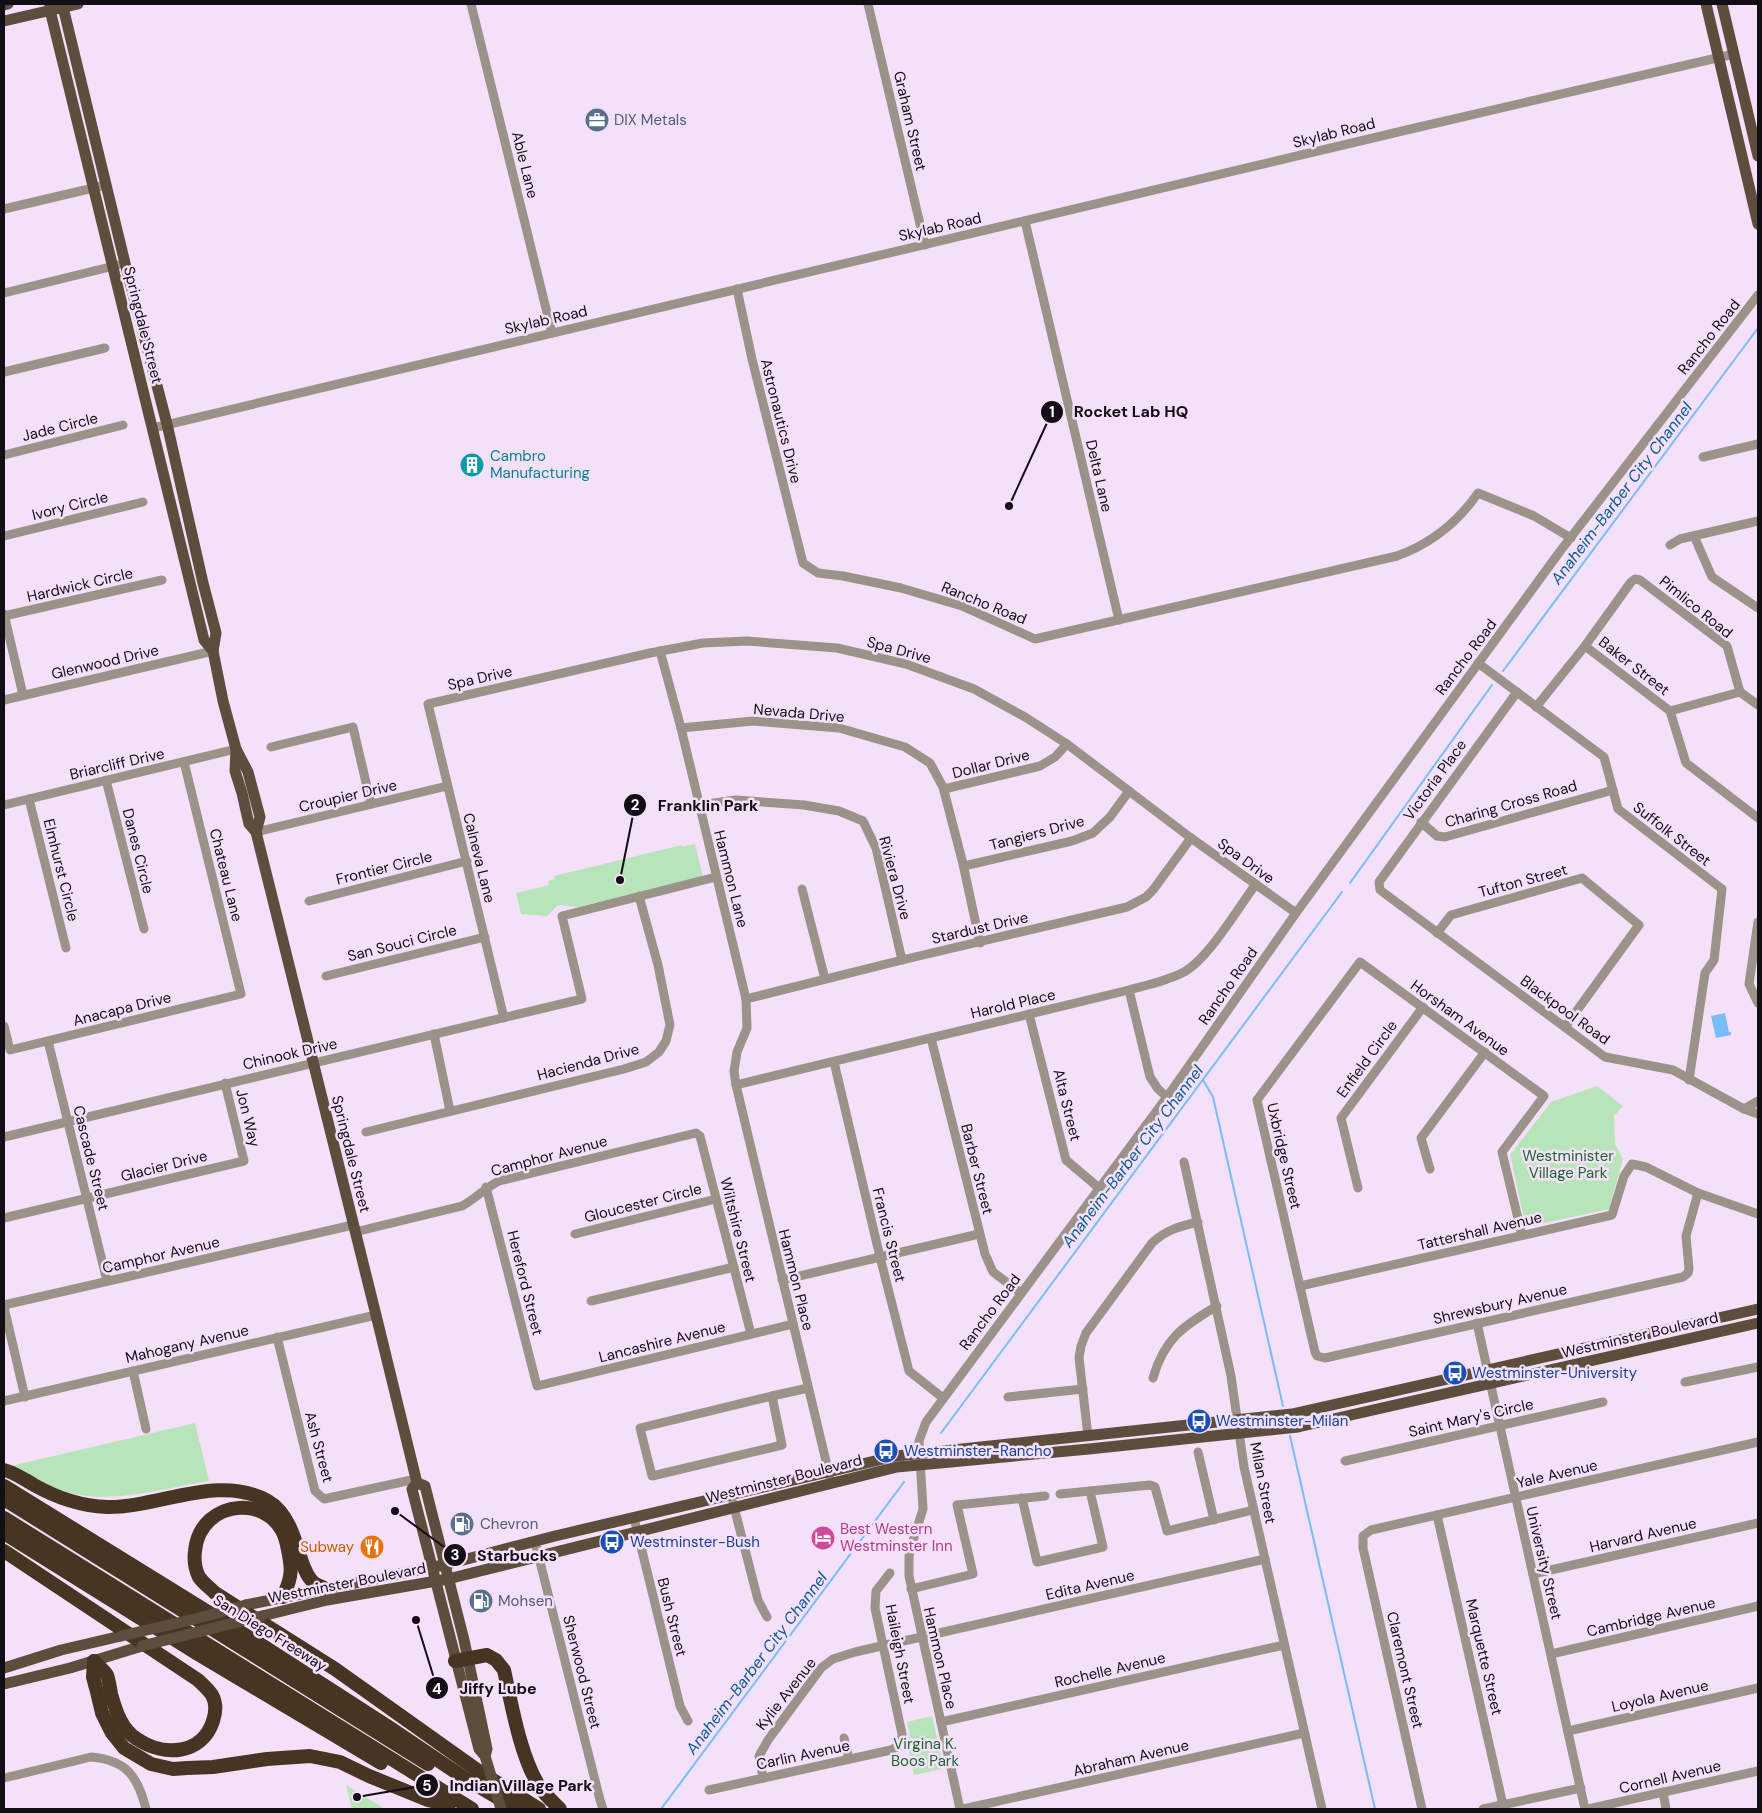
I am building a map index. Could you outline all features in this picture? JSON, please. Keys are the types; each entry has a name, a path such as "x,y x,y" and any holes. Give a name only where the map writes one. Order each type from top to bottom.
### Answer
{"highway":[{"path":"4,1470 52,1495 72,1502 106,1507 144,1504 217,1491 245,1493 260,1498 276,1508 288,1522 306,1572 313,1582 324,1588"},
{"name":"San Diego Freeway","path":"4,1486 279,1657 466,1779 517,1809"},
{"path":"4,1499 501,1809"},
{"path":"283,1597 292,1569 286,1540 273,1519 255,1509 240,1508 226,1510 208,1521 197,1539 194,1553 195,1564 199,1577 215,1593 334,1669 477,1770 539,1809"},
{"path":"4,1518 472,1809"},
{"path":"4,1533 198,1654 453,1807"},
{"path":"4,1551 198,1680 212,1695 215,1705 214,1719 209,1731 199,1742 182,1750 156,1749 142,1742 131,1734 120,1720 107,1675 94,1661"},
{"path":"461,1659 487,1655 500,1664 504,1670 525,1756 531,1771 545,1794 560,1809"},
{"path":"94,1661 93,1678 96,1692 102,1713 112,1734 124,1748 151,1764 173,1769 213,1767 267,1759 310,1756 340,1762 368,1776 428,1800 453,1807"}],"main road":[{"path":"4,5 8,4"},
{"path":"4,21 56,6 78,4"},
{"path":"1706,4 1758,224"},
{"path":"1722,4 1758,156"},
{"name":"Springdale Street","path":"56,6 106,185 167,424 202,583 216,633 213,651 223,700 236,749 248,772 260,817 256,832 416,1481 412,1489 435,1581 461,1659 487,1749 485,1756 501,1809"},
{"name":"Springdale Street","path":"56,6 94,188 113,267 204,640 213,651"},
{"path":"198,612 203,611 212,617"},
{"name":"Westminster Boulevard","path":"4,1684 94,1661 142,1646 327,1600 448,1579 734,1507 896,1456 1292,1414 1758,1309"},
{"name":"Westminster Boulevard","path":"4,1668 89,1643 200,1618 246,1605 324,1588 384,1578 731,1495 897,1467 1283,1429 1314,1424 1758,1323"},
{"name":"Springdale Street","path":"416,1481 425,1486 448,1579 461,1659"},
{"path":"89,1643 94,1661"}],"street":[{"name":"Able Lane","path":"471,4 552,333"},
{"name":"Graham Street","path":"868,4 925,245"},
{"name":"Skylab Road","path":"153,428 1734,54"},
{"path":"4,209 106,185"},
{"name":"Delta Lane","path":"1030,220 1119,620"},
{"path":"4,293 113,267 125,262"},
{"name":"Astronautics Drive","path":"737,289 800,558"},
{"name":"Rancho Road","path":"920,1453 919,1441 926,1422 943,1398 1167,1097 1296,914 1478,663 1571,538 1758,295"},
{"path":"4,372 105,348"},
{"name":"Jade Circle","path":"4,455 123,425"},
{"path":"1703,457 1758,444"},
{"name":"Rancho Road","path":"800,558 806,566 818,573 901,588 962,606 1035,639 1397,556 1413,550 1445,529 1478,493 1534,516 1571,538"},
{"name":"Ivory Circle","path":"4,536 143,502"},
{"path":"1670,545 1680,539 1758,521"},
{"path":"1694,536 1712,577 1758,608"},
{"name":"Pimlico Road","path":"1585,646 1631,582 1635,579 1640,580 1726,646 1740,692"},
{"name":"Hardwick Circle","path":"4,615 162,580"},
{"path":"4,615 23,695"},
{"name":"Spa Drive","path":"428,704 660,650 704,643 747,641 836,648 906,664 974,688 1025,717 1067,744 1191,838 1296,914"},
{"path":"1536,707 1585,646"},
{"name":"Baker Street","path":"1585,646 1670,711 1686,763 1758,818"},
{"name":"Hammon Lane","path":"660,650 681,728 746,999 747,1028 737,1052 734,1071 736,1085"},
{"name":"Glenwood Drive","path":"4,700 213,651"},
{"name":"Suffolk Street","path":"1478,663 1604,757 1618,809 1722,890 1714,960 1705,973 1689,1080"},
{"name":"Victoria Place","path":"1378,885 1421,822 1516,692"},
{"path":"1670,711 1740,692 1758,705"},
{"name":"Calneva Lane","path":"428,704 504,1018"},
{"name":"Nevada Drive","path":"681,728 753,721 839,728 906,747 930,763 944,789 964,866 980,943"},
{"path":"271,747 353,727 371,804"},
{"name":"Dollar Drive","path":"944,789 1040,766 1056,757 1067,744"},
{"name":"Briarcliff Drive","path":"4,805 236,749"},
{"name":"Chateau Lane","path":"184,762 241,994"},
{"name":"Danes Circle","path":"106,780 144,929"},
{"name":"Croupier Drive","path":"256,832 447,786"},
{"name":"Charing Cross Road","path":"1421,822 1437,836 1445,837 1612,790"},
{"name":"Tangiers Drive","path":"964,866 1072,841 1093,833 1110,817 1129,791"},
{"name":"Elmhurst Circle","path":"29,798 66,948"},
{"name":"Riviera Drive","path":"699,805 736,800 804,805 839,811 863,820 876,848 902,960"},
{"name":"Stardust Drive","path":"746,999 1127,907 1146,897 1153,890 1191,838"},
{"name":"Frontier Circle","path":"309,901 467,861"},
{"path":"639,896 716,877"},
{"name":"Tufton Street","path":"1436,932 1451,915 1582,878 1639,925 1565,1028"},
{"name":"Harold Place","path":"736,1085 1128,990 1174,976 1186,971 1208,951 1256,884"},
{"name":"Blackpool Road","path":"1378,885 1380,890 1604,1057 1673,1070 1689,1080 1758,1114"},
{"path":"802,890 825,979"},
{"name":"Chinook Drive","path":"4,1136 582,999 562,916 639,896"},
{"name":"Hacienda Drive","path":"366,1132 624,1070 646,1062 659,1052 666,1041 670,1025 658,966 639,896"},
{"path":"1758,922 1749,984 1758,1003"},
{"name":"San Souci Circle","path":"326,976 485,937"},
{"name":"Horsham Avenue","path":"1360,962 1544,1096 1502,1152 1522,1235"},
{"name":"Uxbridge Street","path":"1317,1356 1257,1100 1360,962"},
{"path":"1128,990 1150,1078 1167,1097"},
{"name":"Anacapa Drive","path":"4,1026 10,1050 241,994"},
{"name":"Enfield Circle","path":"1358,1188 1341,1118 1423,1007"},
{"name":"Alta Street","path":"1030,1014 1066,1160 1099,1188"},
{"path":"434,1034 450,1111"},
{"name":"Barber Street","path":"931,1038 979,1234 989,1265 994,1272 1021,1293"},
{"name":"Cascade Street","path":"48,1041 106,1282"},
{"path":"1430,1169 1421,1138 1484,1052"},
{"name":"Francis Street","path":"834,1062 909,1371 943,1398"},
{"name":"Jon Way","path":"225,1083 244,1160"},
{"name":"Hammon Place","path":"736,1085 830,1477"},
{"path":"1744,1108 1758,1101"},
{"name":"Camphor Avenue","path":"4,1306 106,1282 462,1206 470,1202 486,1187 498,1181 698,1134"},
{"name":"Wiltshire Street","path":"698,1134 751,1334"},
{"name":"Glacier Drive","path":"4,1218 244,1160"},
{"name":"Milan Street","path":"1184,1162 1231,1376 1244,1467 1322,1809"},
{"name":"Tattershall Avenue","path":"1300,1286 1613,1215 1624,1176 1632,1164 1646,1167 1698,1193"},
{"name":"Hereford Street","path":"486,1187 537,1386"},
{"path":"1698,1193 1758,1214"},
{"name":"Shrewsbury Avenue","path":"1317,1356 1325,1358 1683,1278 1688,1273 1686,1236 1698,1193"},
{"name":"Gloucester Circle","path":"576,1234 716,1199"},
{"path":"1088,1436 1079,1358 1086,1333 1152,1243 1176,1227 1198,1222"},
{"path":"782,1280 979,1234"},
{"path":"591,1301 734,1267"},
{"path":"4,1306 25,1396"},
{"path":"1153,1378 1164,1350 1178,1333 1190,1322 1217,1306"},
{"name":"Mahogany Avenue","path":"4,1401 376,1315"},
{"name":"University Street","path":"1477,1323 1587,1809"},
{"name":"Lancashire Avenue","path":"537,1386 793,1324"},
{"name":"Ash Street","path":"277,1337 316,1491 324,1499 416,1481"},
{"path":"1685,1382 1758,1367"},
{"path":"132,1371 146,1429"},
{"path":"772,1396 782,1445 652,1476 640,1428 772,1396 808,1388"},
{"path":"1008,1397 1083,1389"},
{"name":"Saint Mary's Circle","path":"1345,1461 1603,1402"},
{"name":"Yale Avenue","path":"1363,1536 1371,1530 1758,1442"},
{"path":"1198,1452 1214,1520"},
{"name":"Hammon Place","path":"920,1453 923,1509 910,1556 911,1589 962,1809"},
{"path":"1060,1494 1150,1485 1155,1487 1166,1531 1254,1510"},
{"path":"1022,1498 1036,1562 1103,1547 1090,1491"},
{"path":"731,1495 758,1600 767,1617"},
{"path":"911,1589 973,1574 957,1505 1045,1496"},
{"name":"Marquette Street","path":"1438,1515 1503,1805"},
{"name":"Bush Street","path":"634,1518 680,1706 688,1721"},
{"name":"Harvard Avenue","path":"1533,1574 1758,1524"},
{"name":"Claremont Street","path":"1363,1536 1363,1548 1422,1809"},
{"name":"Sherwood Street","path":"535,1542 603,1809"},
{"name":"Edita Avenue","path":"921,1638 1264,1559"},
{"name":"Haileigh Street","path":"890,1573 876,1592 875,1608 902,1734 902,1744"},
{"name":"Cambridge Avenue","path":"1551,1654 1758,1606"},
{"name":"Kylie Avenue","path":"763,1778 760,1756 764,1748 821,1668 833,1659 855,1652 921,1638"},
{"name":"Rochelle Avenue","path":"941,1722 1284,1645"},
{"name":"Loyola Avenue","path":"1568,1731 1758,1688"},
{"name":"Abraham Avenue","path":"962,1809 1304,1733"},
{"path":"844,1738 849,1759"},
{"name":"Carlin Avenue","path":"709,1790 891,1750 902,1744"},
{"path":"4,1778 91,1757 104,1758 131,1773 140,1788 146,1809"},
{"name":"Cornell Avenue","path":"1587,1809 1758,1771"},
{"path":"1484,1809 1581,1788"},
{"path":"1663,1792 1666,1809"}],"green space":[{"path":"695,844 703,877 578,907 558,905 547,916 521,914 516,893 549,885 548,881 555,879 554,876 682,845 682,847"},
{"name":"Westminister Village Park","path":"1597,1086 1623,1106 1614,1116 1615,1144 1623,1159 1609,1209 1526,1227 1510,1155 1551,1102"},
{"path":"195,1423 209,1481 142,1494 108,1497 91,1496 58,1489 11,1466"},
{"name":"Virgina K. Boos Park","path":"932,1716 942,1760 942,1769 914,1775 908,1746 910,1737 907,1722"},
{"path":"346,1785 385,1809 352,1809"}],"water":[{"path":"1725,1013 1731,1035 1716,1038 1711,1016"}],"waterway":[{"name":"Anaheim-Barber City Channel","path":"1503,671 1758,328"},
{"name":"Anaheim-Barber City Channel","path":"1350,883 1492,685"},
{"name":"Anaheim-Barber City Channel","path":"941,1433 1342,892"},
{"path":"1203,1080 1213,1097 1283,1406"},
{"path":"1290,1436 1375,1809"},
{"name":"Anaheim-Barber City Channel","path":"661,1809 904,1482"}],"place":[{"name":"DIX Metals","path":"597,120"},
{"name":"Cambro Manufacturing","path":"472,465"},
{"name":"Rocket Lab HQ","path":"1009,506"},
{"name":"Franklin Park","path":"620,880"},
{"name":"Westminster-University","path":"1455,1373"},
{"name":"Westminster-Milan","path":"1199,1421"},
{"name":"Westminster-Rancho","path":"886,1451"},
{"name":"Starbucks","path":"395,1511"},
{"name":"Chevron","path":"462,1524"},
{"name":"Best Western Westminster Inn","path":"823,1538"},
{"name":"Westminster-Bush","path":"612,1542"},
{"name":"Subway","path":"372,1547"},
{"name":"Mohsen","path":"481,1601"},
{"name":"Jiffy Lube","path":"416,1620"},
{"name":"Indian Village Park","path":"357,1797"}]}
